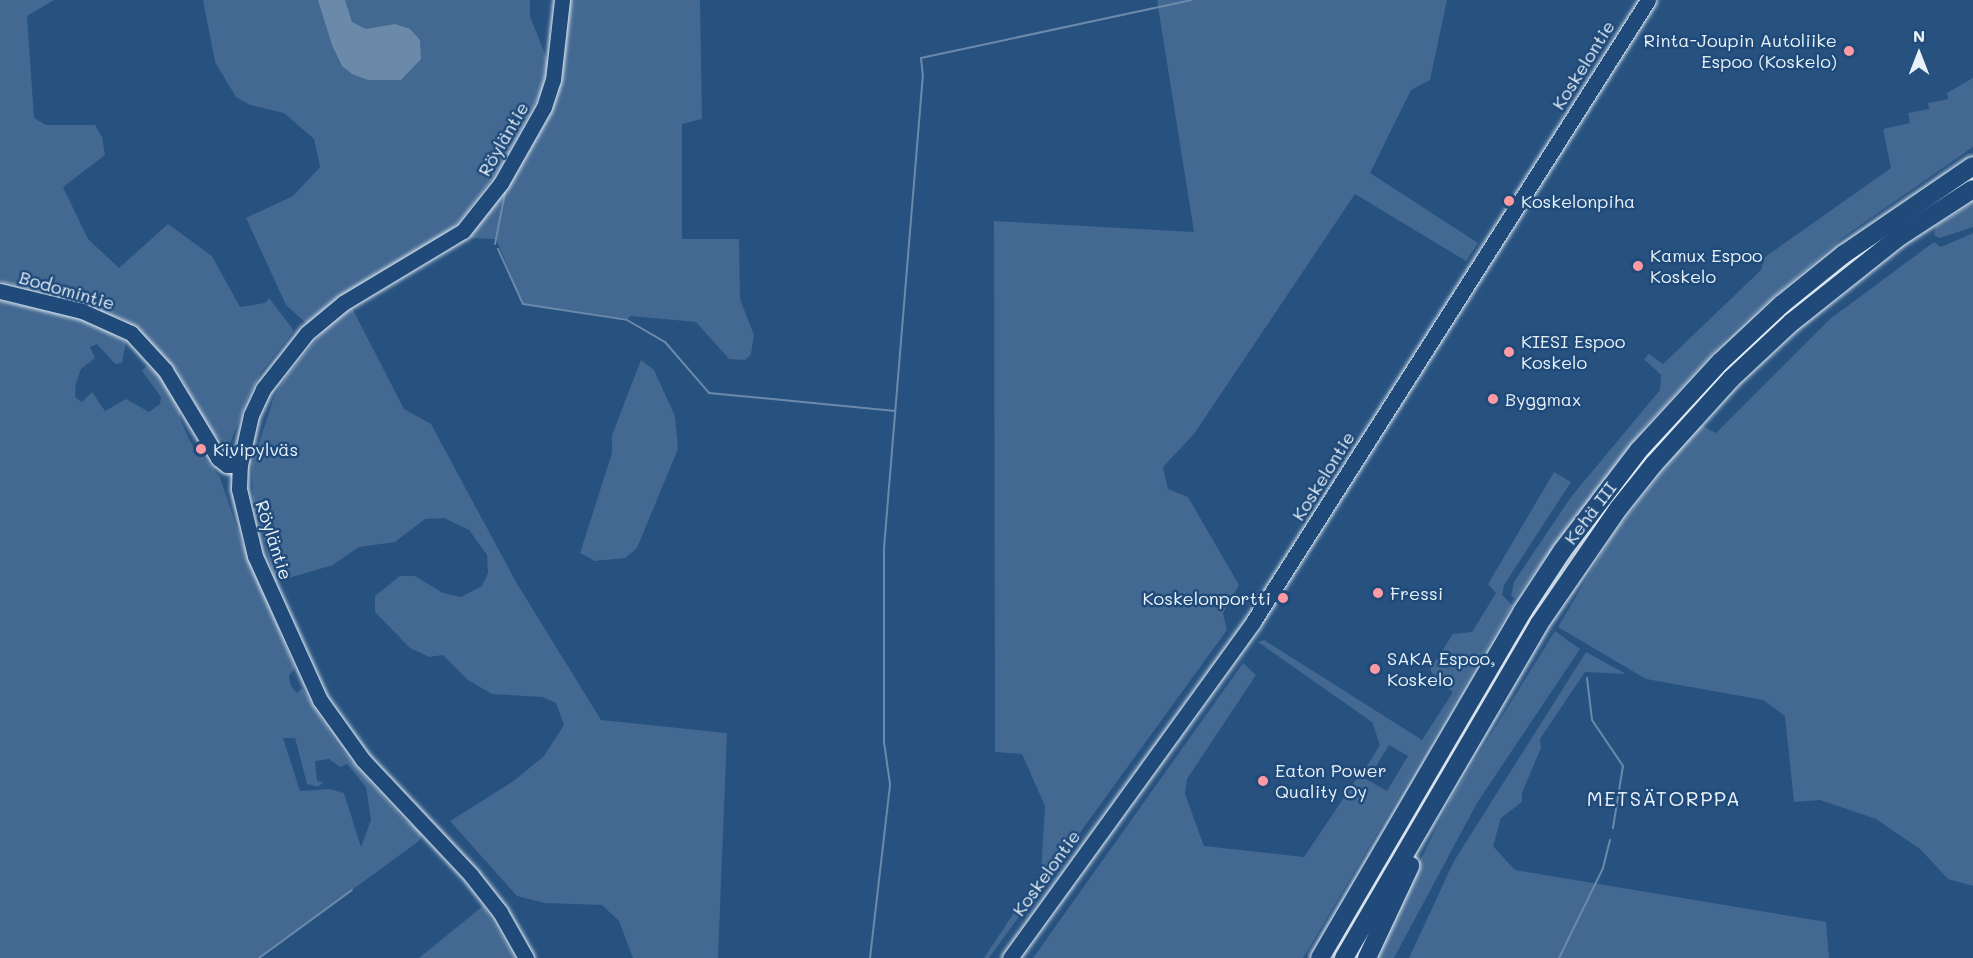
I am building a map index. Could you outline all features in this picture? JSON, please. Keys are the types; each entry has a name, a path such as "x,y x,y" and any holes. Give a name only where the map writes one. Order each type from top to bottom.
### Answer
{"highway":[{"name":"Kehä III","path":"1320,958 1522,612 1562,551 1639,450 1720,362 1782,304 1844,254 1973,166"},
{"name":"Kehä III","path":"1344,958 1579,564 1618,509 1693,418 1792,322 1856,269 1973,189"},
{"path":"1367,958 1426,834 1441,793"},
{"path":"1311,958 1327,932 1348,911"}],"street":[{"name":"Röyläntie","path":"526,958 500,912 471,875 363,760 320,700 255,556 239,489 240,465 251,415 263,389 307,333 344,303 464,231 501,183 544,107 553,80 562,0"},
{"name":"Koskelontie","path":"1010,958 1253,622 1647,0"},
{"name":"Bodomintie","path":"0,291 82,311 131,333 159,362 208,441 230,453 240,465"}],"shaded area":[{"path":"0,0 54,0 27,16 34,118 46,125 95,125 102,137 105,155 63,187 88,239 119,268 168,224 212,256 240,307 265,303 269,298 292,328 293,332 261,372 246,401 229,446 211,432 176,369 124,320 42,291 0,281"},
{"path":"203,0 530,0 530,16 548,62 542,90 503,164 464,216 444,236 307,324 286,305 246,218 293,196 320,167 314,139 284,113 250,105 236,97 215,62"},
{"path":"318,0 345,0 352,22 366,29 395,24 410,29 420,40 421,59 401,80 368,80 352,74 342,66 332,45"},
{"path":"570,0 700,0 702,119 682,124 682,239 739,239 740,299 754,335 751,354 745,360 729,359 696,322 630,316 627,320 523,304 496,239 469,238 510,184 544,125 560,79"},
{"path":"1157,0 1447,0 1430,80 1411,90 1370,173 1478,243 1466,261 1355,194 1194,434 1163,467 1168,489 1188,497 1239,585 1223,613 1227,630 989,958 984,958 1041,872 1045,806 1022,754 995,752 994,221 1194,232"},
{"path":"1973,78 1973,147 1846,235 1731,333 1644,428 1515,598 1511,596 1514,582 1571,497 1660,390 1661,375 1644,359 1649,354 1663,364 1761,270 1765,257 1891,168 1883,129 1910,123 1908,113 1929,109 1928,103 1948,99 1947,93"},
{"path":"1973,173 1973,181 1851,264 1790,314 1544,606 1537,602 1633,467 1730,360 1845,260"},
{"path":"1973,202 1973,227 1940,238 1934,235 1936,226"},
{"path":"1973,233 1973,886 1948,879 1920,849 1876,819 1820,800 1794,802 1785,716 1763,700 1646,679 1558,627 1613,534 1699,424 1716,433 1830,319 1934,242 1941,247"},
{"path":"0,301 73,315 102,325 126,342 122,363 115,364 97,344 90,347 95,358 81,369 76,383 75,397 82,402 92,392 105,411 126,399 149,412 160,404 161,397 142,371 146,366 159,373 180,410 180,419 191,443 220,477 240,538 295,668 289,676 291,686 297,693 302,688 339,747 404,820 423,833 419,841 259,958 0,958","holes":["283,738 295,738 307,784 318,787 323,782 317,781 315,761 329,759 340,767 347,764 366,787 371,820 361,847 344,793 330,789 300,791"]},
{"path":"352,308 404,409 431,424 516,582 601,720 727,733 718,958 633,958 619,921 602,905 545,903 517,896 450,821 515,780 544,756 564,725 556,703 543,697 492,694 468,680 443,655 429,657 410,648 375,612 375,596 400,576 415,576 443,593 461,597 482,586 488,573 487,555 469,530 444,518 425,519 395,542 359,547 333,565 275,582 253,498 252,465 274,397 286,377 327,327"},
{"path":"641,360 654,370 675,416 678,449 637,548 625,558 595,561 580,553 612,453 612,435"},
{"path":"1554,472 1571,482 1504,585 1502,595 1512,605 1303,958 1033,958 1243,663 1256,675 1187,779 1185,794 1204,846 1304,857 1359,775 1387,791 1408,756 1389,745 1373,771 1364,771 1380,745 1372,722 1258,642 1264,640 1422,740 1453,692 1436,680 1430,669 1453,634 1472,632 1496,593 1488,584"},
{"path":"1555,631 1580,649 1477,803 1394,958 1371,958 1451,799"},
{"path":"1586,652 1626,674 1585,672 1540,739 1541,748 1522,793 1522,802 1501,818 1493,846 1515,870 1826,922 1829,958 1409,958 1454,861"},
{"path":"483,906 515,958 419,958"}],"waterway":[{"path":"870,958 890,784 884,742 884,548 923,77 921,58 1192,0"},
{"path":"495,244 505,193"},
{"path":"498,249 523,304 627,320 665,342 709,393 895,411"},
{"path":"1587,678 1592,720 1623,766 1613,828"},
{"path":"1559,958 1603,868 1610,840"},
{"path":"259,958 352,890"}],"place":[{"name":"Rinta-Joupin Autoliike Espoo (Koskelo)","path":"1849,51"},
{"name":"Koskelonpiha","path":"1509,201"},
{"name":"Kamux Espoo Koskelo","path":"1638,266"},
{"name":"KIESI Espoo Koskelo","path":"1509,352"},
{"name":"Byggmax","path":"1493,399"},
{"name":"Kivipylväs","path":"201,449"},
{"name":"Fressi","path":"1378,593"},
{"name":"Koskelonportti","path":"1283,598"},
{"name":"SAKA Espoo, Koskelo","path":"1375,669"},
{"name":"Eaton Power Quality Oy","path":"1263,781"}],"district":[{"name":"METSÄTORPPA","path":"1664,798"}]}
